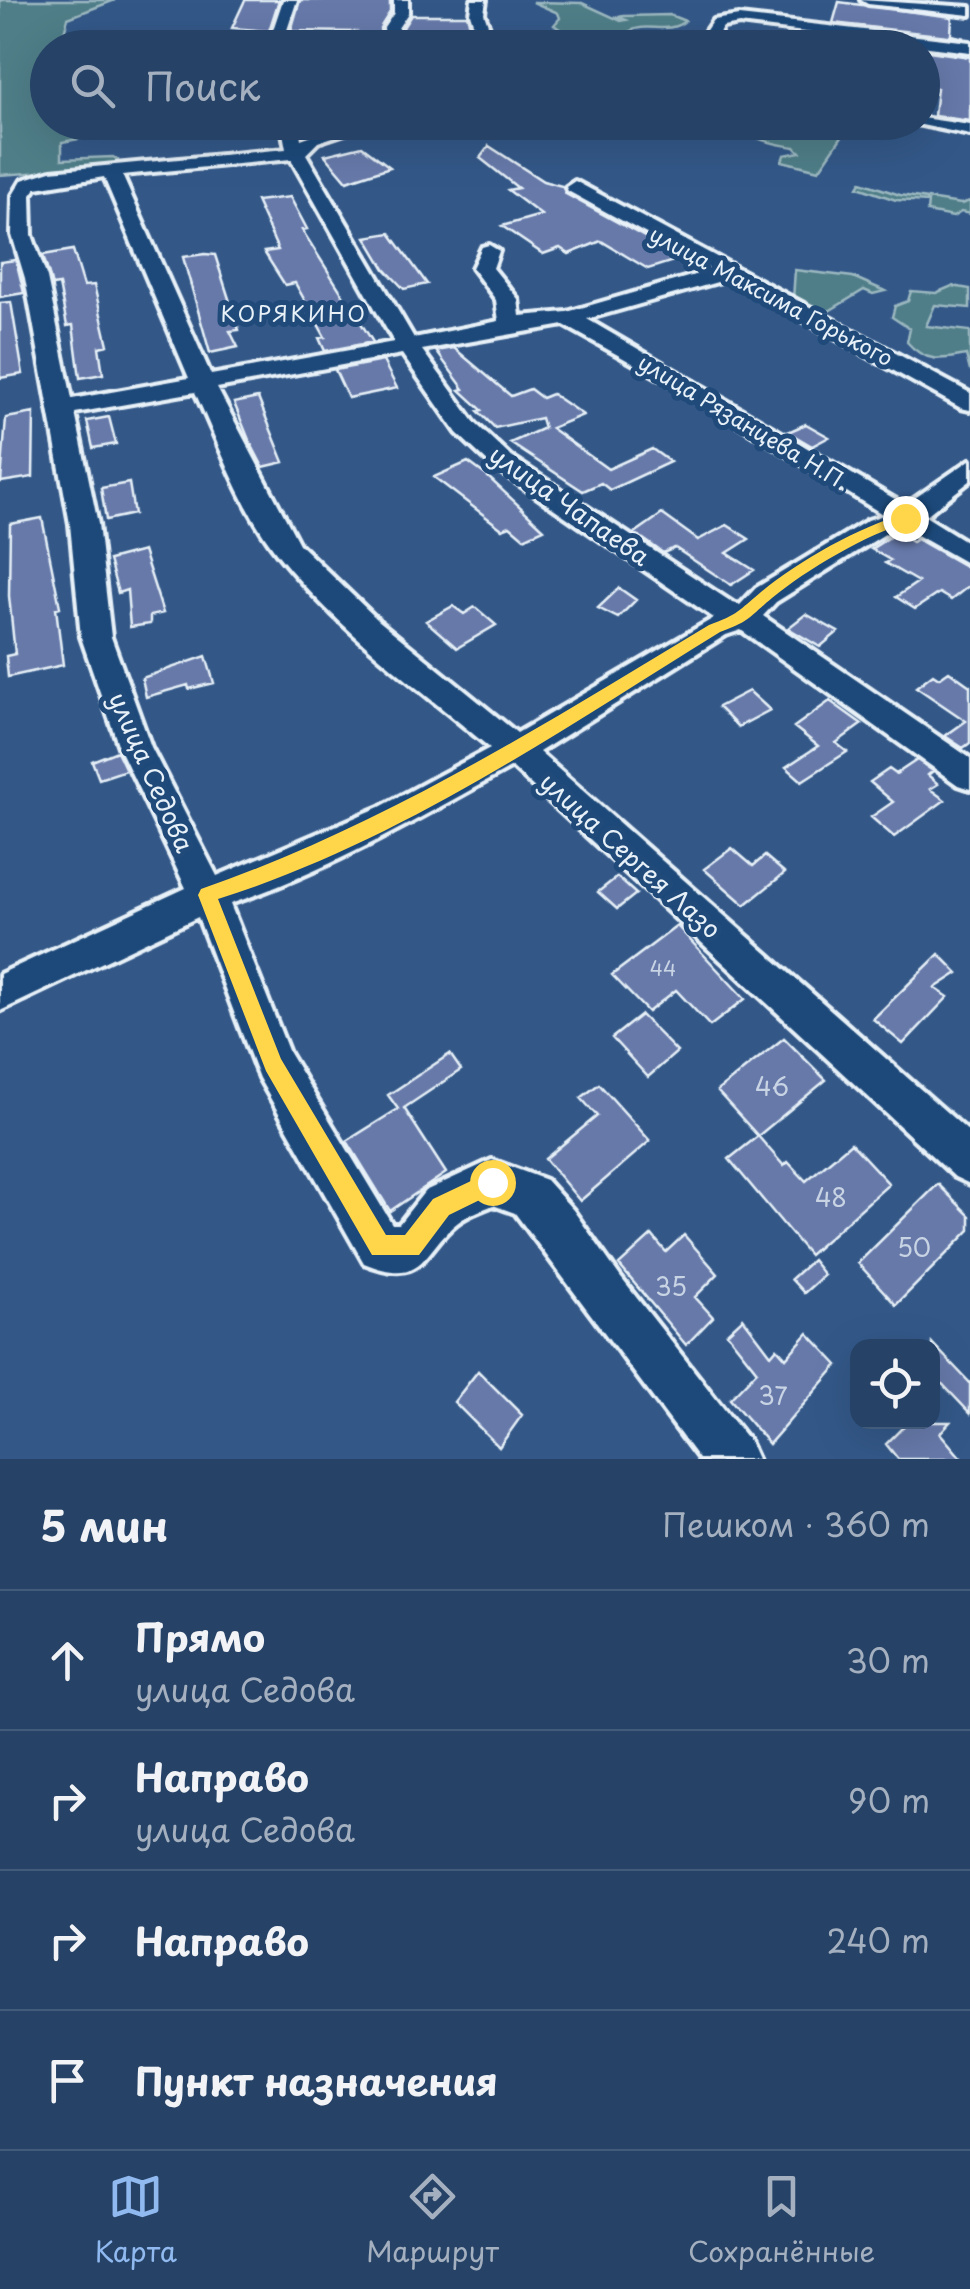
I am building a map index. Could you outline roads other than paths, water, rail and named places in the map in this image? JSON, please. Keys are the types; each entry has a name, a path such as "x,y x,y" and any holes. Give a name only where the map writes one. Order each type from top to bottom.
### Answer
{"street":[{"path":"280,30 290,0"},
{"path":"391,30 400,13 401,0"},
{"path":"479,0 477,13 483,30"},
{"path":"868,0 970,11"},
{"path":"796,12 812,26"},
{"path":"713,30 718,23 739,20 825,30"},
{"path":"940,45 970,47"},
{"path":"940,126 970,130"},
{"name":"улица Чапаева","path":"293,140 296,153 407,345 466,428 501,461 723,610 745,618 970,776"},
{"path":"112,171 296,153 310,140"},
{"name":"улица Седова","path":"112,171 37,180 22,195 22,236 36,278 84,524 96,637 135,747 208,895 273,1064 380,1247 410,1246 441,1207 492,1182 530,1196 557,1226 604,1295 732,1459"},
{"name":"улица Сергея Лазо","path":"112,171 119,196 164,284 203,383 262,506 290,550 367,627 515,750 970,1162"},
{"name":"улица Максима Горького","path":"575,186 726,273 970,403"},
{"path":"489,251 482,268 507,298 510,324"},
{"path":"60,408 510,324 568,318 726,273"},
{"name":"улица Рязанцева Н.П.","path":"568,318 703,393 970,556"},
{"path":"0,993 208,895 255,880 392,817 515,750 715,628 745,618 766,595 878,526 905,518 970,468"}],"district":[{"name":"КОРЯКИНО","path":"294,312"}]}
